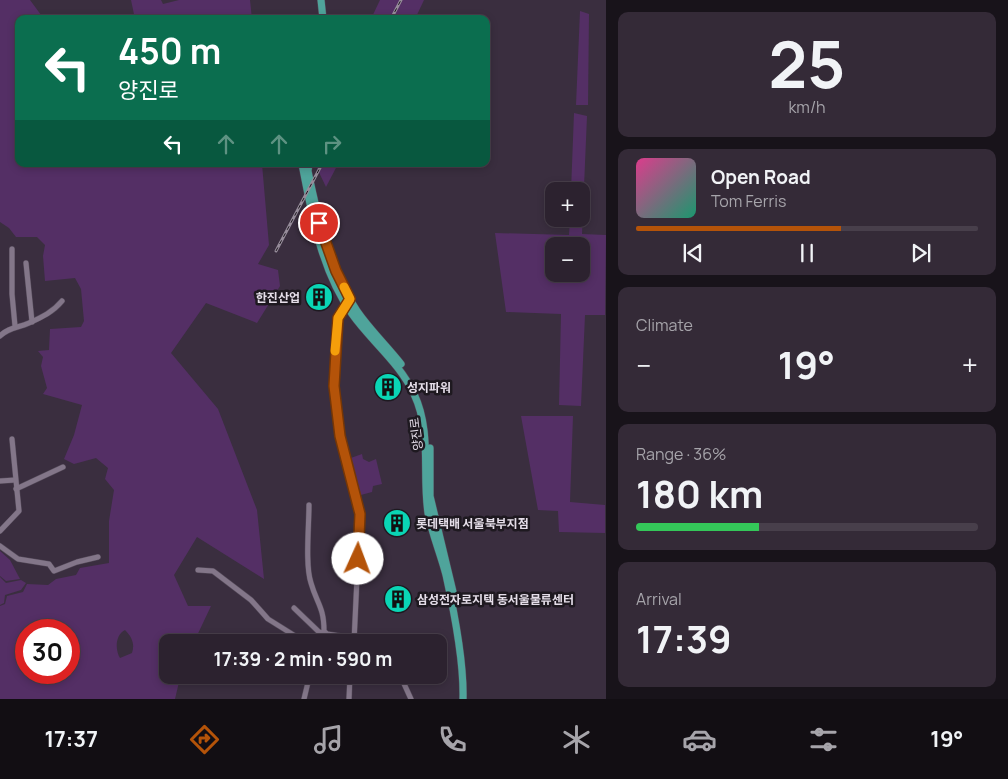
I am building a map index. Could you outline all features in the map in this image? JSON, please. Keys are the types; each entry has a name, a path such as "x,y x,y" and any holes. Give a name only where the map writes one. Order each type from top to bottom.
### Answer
{"main road":[{"path":"321,0 323,15"},
{"path":"326,0 327,15"},
{"name":"양진로","path":"303,167 317,234 331,275 348,302 403,375 420,408 426,438 425,483 429,516 446,575 453,612 463,685 463,699"},
{"name":"양진로","path":"309,167 319,223 348,302 409,376 427,417 430,433 430,496 453,590 467,679 467,699"}],"street":[{"path":"12,248 12,294 15,326"},
{"path":"26,263 32,322"},
{"path":"0,336 15,326 32,322 48,314 62,300"},
{"path":"348,302 338,318 334,386 340,436 360,514 354,634"},
{"path":"0,531 20,511 15,480 12,439"},
{"path":"16,488 63,467"},
{"path":"0,481 15,480"},
{"path":"310,506 310,582 324,616 324,631 327,634"},
{"path":"0,546 18,559 49,564 54,571 77,562 98,557"},
{"path":"198,570 213,571 250,600 268,619 292,634"},
{"path":"294,608 320,632 327,634"},
{"path":"304,699 308,684"},
{"path":"349,699 350,684"},
{"path":"404,684 410,699"}],"shaded area":[{"path":"0,0 30,0 41,15 15,15 15,167 262,167 269,245 258,264 278,270 280,286 257,323 206,303 171,353 218,409 257,510 264,579 197,537 174,575 188,606 211,606 198,634 159,634 159,684 179,684 175,699 0,699 0,606 5,604 7,596 23,592 27,584 48,585 56,579 76,575 80,568 109,563 109,521 114,490 105,479 108,468 96,458 74,464 64,459 74,435 82,405 43,394 47,388 41,366 43,357 38,351 49,350 50,329 81,327 84,321 81,289 75,278 45,281 43,256 45,245 37,237 16,237 9,228 0,222","holes":["125,630 132,641 132,653 120,658 117,651 119,635"]},
{"path":"131,0 161,0 163,4 179,0 250,0 252,15 134,15"},
{"path":"380,0 424,0 417,15 373,15"},
{"path":"580,11 589,14 588,105 576,105"},
{"path":"574,113 587,116 584,182 571,182"},
{"path":"316,167 336,167 326,187"},
{"path":"570,227 582,227 582,234 606,235 605,315 585,315 581,406 559,405 561,314 506,312 495,233 569,235"},
{"path":"521,416 573,416 570,502 605,505 605,533 559,532 558,511 538,510"},
{"path":"362,454 363,459 369,462 376,459 382,484 373,486 372,492 357,496 348,459"},
{"path":"0,551 10,560 20,579 6,581 0,576"},
{"path":"0,577 6,583 21,580 26,583 21,590 5,595 4,603 0,605"}],"railway":[{"path":"393,15 401,0"},
{"path":"276,251 320,167"}],"slow traffic":[{"path":"335,351 338,318 350,299 344,287"}],"place":[{"name":"한진산업","path":"319,297"},
{"name":"성지파워","path":"388,387"},
{"name":"롯데택배 서울북부지점","path":"397,523"},
{"name":"삼성전자로지텍 동서울물류센터","path":"398,599"}],"route":[{"path":"319,223 336,271 350,299 338,318 334,386 336,416 340,436 360,514 358,559"}]}
